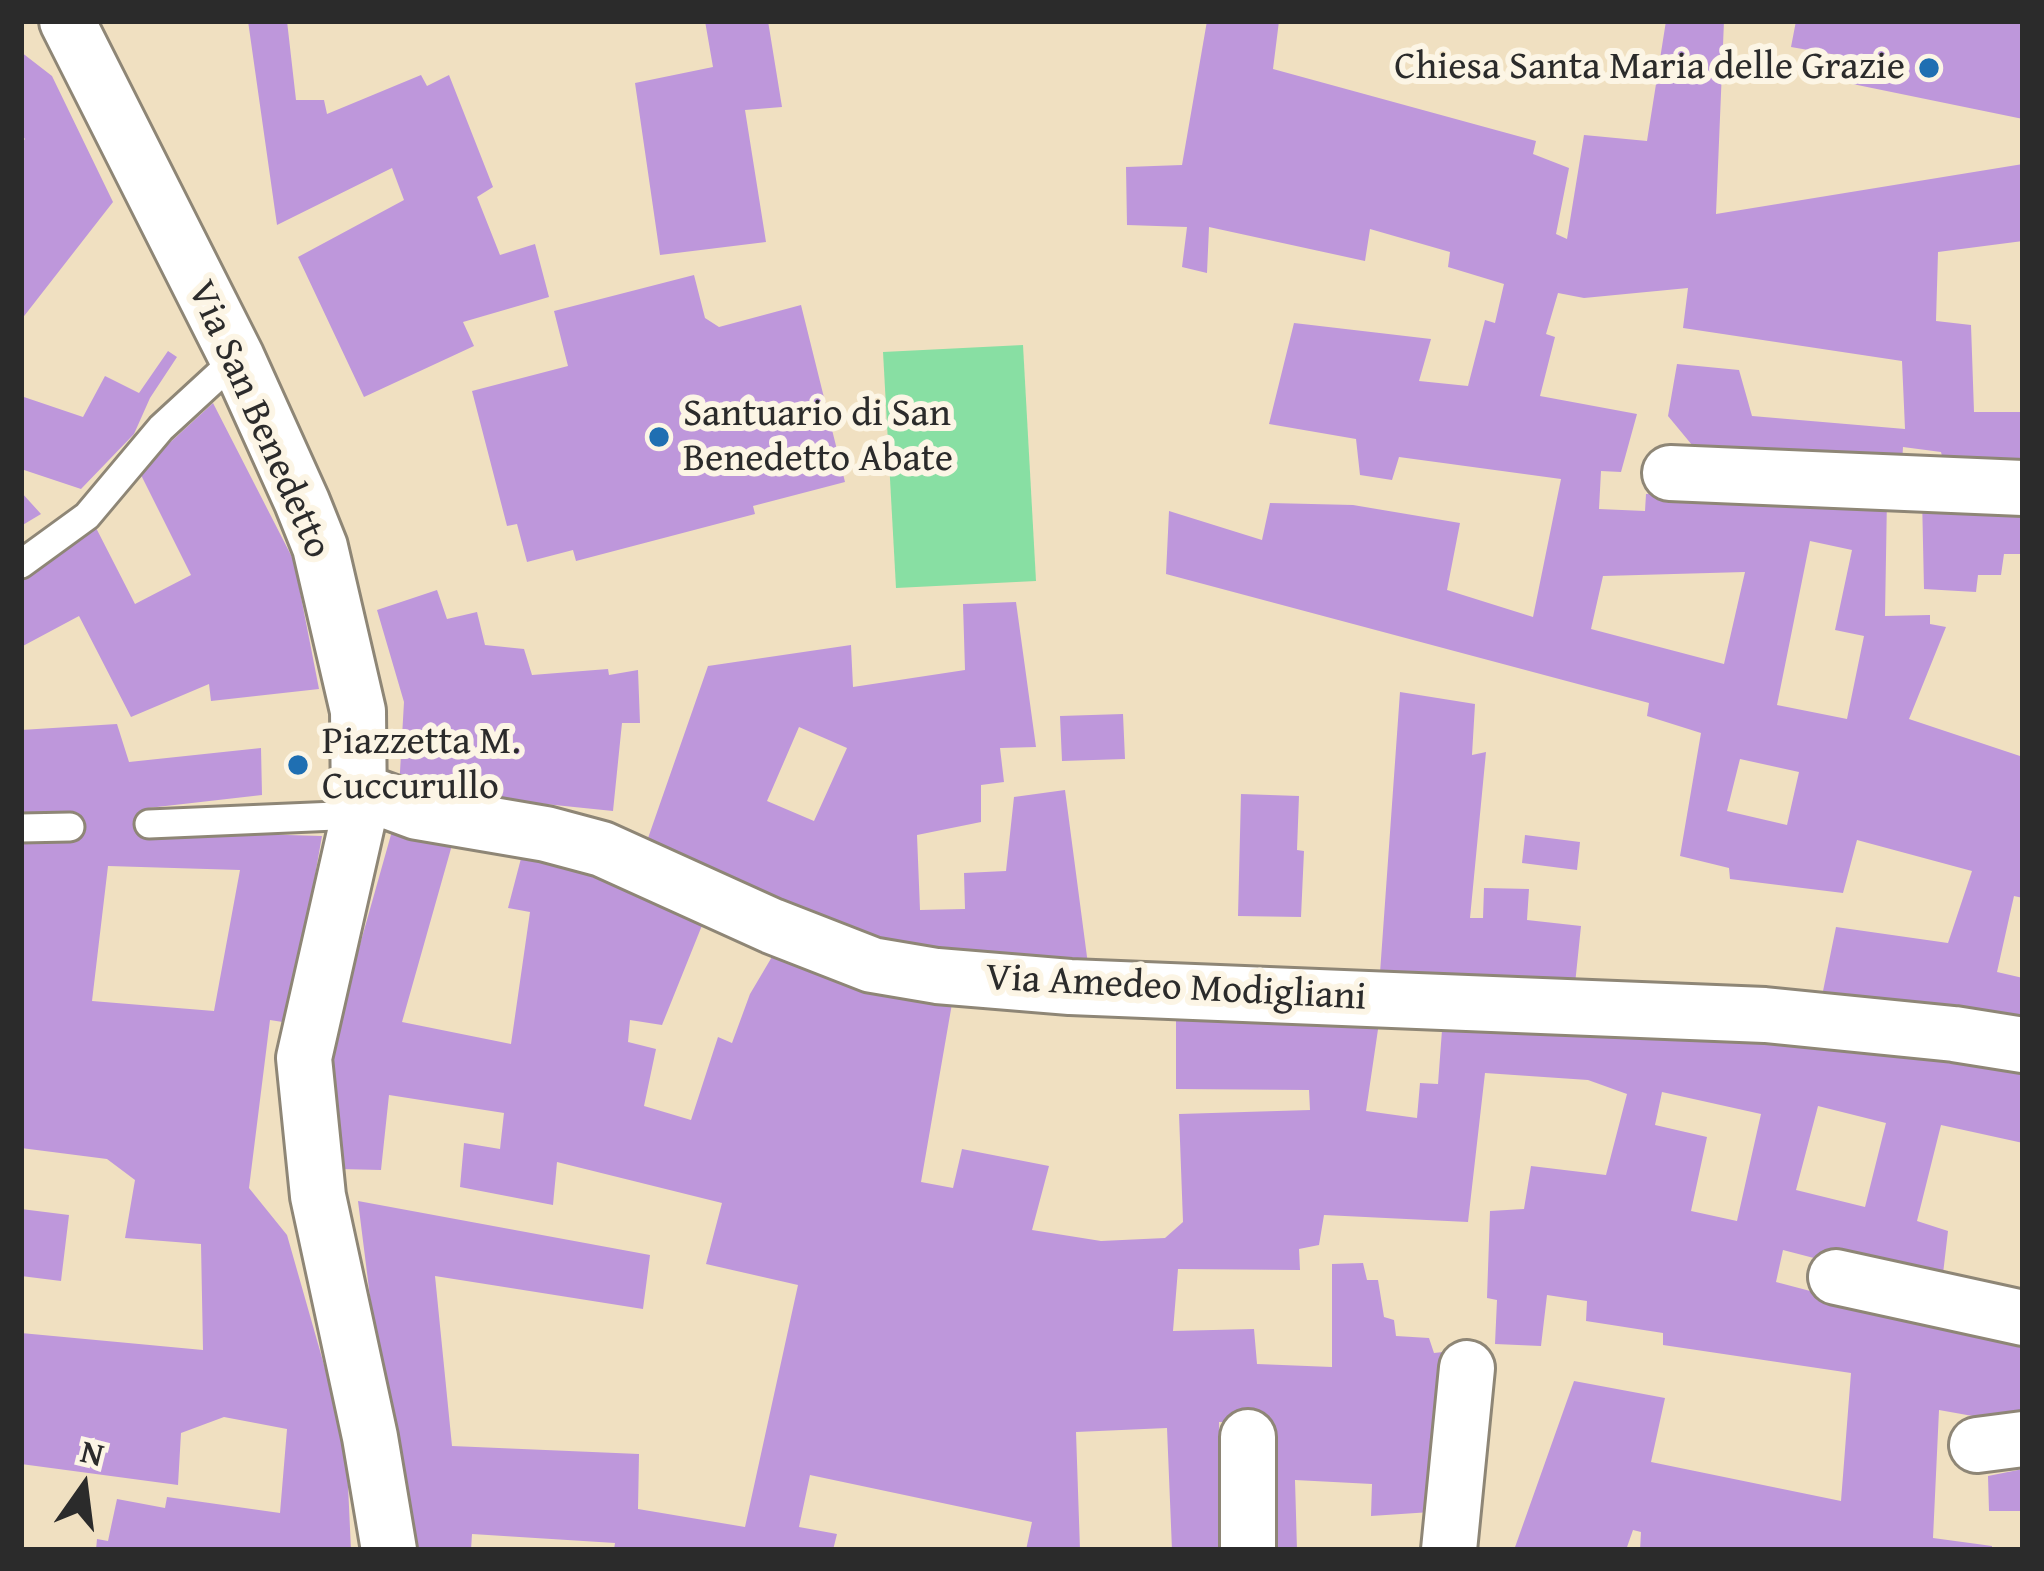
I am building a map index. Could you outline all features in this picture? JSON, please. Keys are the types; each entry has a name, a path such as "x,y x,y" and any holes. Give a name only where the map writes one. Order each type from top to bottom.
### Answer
{"street":[{"name":"Via San Benedetto","path":"67,21 237,358 320,548 358,711 360,803 304,1058 318,1196 389,1550"},
{"path":"1670,473 2023,488"},
{"name":"Via Amedeo Modigliani","path":"360,803 546,834 602,849 772,926 872,965 937,976 1070,987 1765,1015 1954,1034 2023,1046"},
{"path":"1836,1277 2023,1318"},
{"path":"1449,1550 1468,1368"},
{"path":"1248,1437 1248,1550"}],"lane":[{"path":"21,564 87,516 161,428 237,358"},
{"path":"149,824 360,803"},
{"path":"21,828 70,826"}],"green space":[{"path":"1023,345 1036,581 896,588 883,352"}],"building":[{"path":"248,21 287,21 296,100 324,100 327,114 421,75 427,86 449,75 493,187 477,197 500,255 535,244 549,297 463,322 474,346 364,397 298,257 404,200 392,168 277,225"},
{"path":"705,21 768,21 782,107 745,110 766,242 660,255 635,83 713,67"},
{"path":"1207,21 1279,21 1273,69 1536,141 1533,154 1569,168 1556,234 1567,239 1584,135 1647,141 1666,21 1724,21 1716,214 2023,164 2023,241 1938,252 1936,321 1971,325 1974,412 2023,412 2023,465 1944,464 1941,452 1903,447 1902,463 1697,451 1668,416 1677,364 1739,370 1752,416 1905,429 1902,361 1683,328 1688,288 1584,298 1558,293 1546,334 1555,337 1540,396 1637,414 1621,472 1601,471 1599,509 1645,511 1646,494 1761,487 1887,497 1885,616 1930,615 1930,624 1946,627 1909,719 2023,757 2023,898 2014,896 1997,972 2023,978 2023,1038 1821,1001 1836,927 1948,943 1972,871 1857,840 1843,893 1730,879 1729,868 1680,856 1701,733 1647,716 1649,703 1166,574 1169,511 1262,540 1270,503 1353,505 1460,523 1447,590 1533,617 1561,479 1399,457 1392,480 1360,475 1356,439 1269,424 1294,323 1431,339 1419,381 1468,386 1485,320 1495,323 1504,284 1448,267 1450,252 1370,229 1365,261 1209,227 1207,273 1182,267 1187,227 1127,225 1126,167 1182,165","holes":["1810,541 1852,550 1835,630 1864,636 1847,719 1777,705","1745,572 1724,664 1591,629 1603,576","1740,759 1799,772 1787,825 1727,811"]},
{"name":"Chiesa Santa Maria delle Grazie","path":"1796,21 2023,21 2023,119 1833,80 1837,55 1791,47"},
{"path":"21,52 52,76 113,202 21,320 21,144 25,139 21,134"},
{"name":"Santuario di San Benedetto Abate","path":"694,275 705,318 719,327 801,305 845,482 753,506 755,514 576,561 573,550 527,562 517,524 507,526 472,391 568,366 554,311"},
{"path":"168,351 177,357 134,434 81,489 21,469 21,396 83,417 105,376 139,393"},
{"path":"213,403 294,561 319,689 211,701 209,684 131,717 79,616 21,647 21,574 93,522 135,604 191,575 139,471"},
{"path":"21,492 41,514 21,526"},
{"path":"1922,497 2023,503 2023,554 2004,554 2001,575 1978,575 1976,592 1924,589"},
{"path":"437,590 447,619 477,612 485,645 524,649 532,675 608,669 609,675 638,670 640,723 622,723 613,811 399,789 404,702 377,610"},
{"path":"1016,602 1036,747 1000,748 1004,782 981,785 981,822 917,835 920,910 965,909 964,873 1006,871 1014,797 1065,790 1089,972 877,956 647,841 708,666 851,645 853,687 965,670 963,604","holes":["799,727 847,748 814,821 767,801"]},
{"path":"1400,692 1475,704 1472,755 1486,752 1470,918 1483,918 1484,888 1529,889 1527,920 1581,926 1574,994 1379,987"},
{"path":"1123,714 1125,759 1062,761 1060,716"},
{"path":"117,724 129,762 261,748 262,795 148,808 149,831 322,836 289,1023 270,1020 249,1188 287,1235 346,1442 351,1550 96,1550 97,1539 108,1541 117,1499 165,1508 167,1497 280,1513 287,1429 224,1417 181,1433 178,1485 21,1464 21,1333 203,1350 201,1244 125,1238 135,1180 107,1159 21,1148 21,839 70,827 72,812 21,812 21,730","holes":["108,866 240,870 214,1011 92,1001"]},
{"path":"1241,794 1299,796 1297,850 1304,851 1301,917 1238,916"},
{"path":"394,824 452,845 402,1022 511,1044 530,912 508,908 524,847 705,918 662,1025 630,1020 628,1042 656,1049 644,1106 691,1120 718,1037 732,1043 750,994 776,950 954,992 921,1182 953,1188 962,1149 1049,1166 1032,1230 1101,1241 1165,1238 1183,1222 1179,1114 1310,1110 1309,1090 1176,1089 1176,1005 1381,1009 1366,1111 1417,1118 1420,1083 1438,1084 1443,1017 1672,1026 1967,1059 2023,1071 2023,1143 1941,1125 1917,1221 1948,1231 1941,1291 1783,1250 1776,1282 2023,1347 2023,1425 1939,1410 1933,1538 1992,1546 1992,1550 1640,1550 1641,1532 1633,1530 1626,1550 1514,1550 1574,1381 1665,1398 1651,1462 1841,1501 1851,1373 1663,1345 1663,1333 1586,1321 1587,1301 1547,1295 1541,1346 1495,1344 1497,1300 1487,1298 1490,1211 1524,1209 1531,1166 1606,1175 1627,1094 1588,1080 1485,1073 1468,1222 1324,1215 1319,1245 1299,1249 1300,1270 1178,1269 1173,1331 1254,1329 1257,1364 1332,1367 1332,1264 1363,1263 1367,1280 1378,1280 1384,1317 1394,1320 1396,1336 1429,1338 1434,1353 1443,1352 1446,1511 1371,1516 1372,1484 1295,1480 1297,1550 1253,1550 1250,1423 1219,1422 1222,1550 1172,1550 1167,1428 1076,1432 1080,1550 1026,1550 1032,1522 810,1475 799,1527 837,1534 833,1550 614,1550 615,1543 472,1534 471,1550 397,1550 398,1520 358,1201 650,1255 643,1309 435,1276 452,1446 639,1454 638,1509 745,1527 798,1285 706,1264 722,1203 557,1162 553,1205 460,1187 464,1143 500,1149 504,1113 389,1095 381,1170 339,1169 328,1058","holes":["1662,1092 1761,1114 1737,1221 1691,1211 1707,1137 1655,1125","1818,1106 1886,1123 1865,1207 1796,1190"]},
{"path":"1525,835 1580,842 1577,870 1522,863"},
{"path":"21,1209 69,1215 61,1281 21,1276"},
{"path":"2023,1469 2023,1511 1989,1511 1988,1476"}],"place":[{"name":"Chiesa Santa Maria delle Grazie","path":"1929,68"},
{"name":"Santuario di San Benedetto Abate","path":"659,437"},
{"name":"Piazzetta M. Cuccurullo","path":"298,765"}]}
